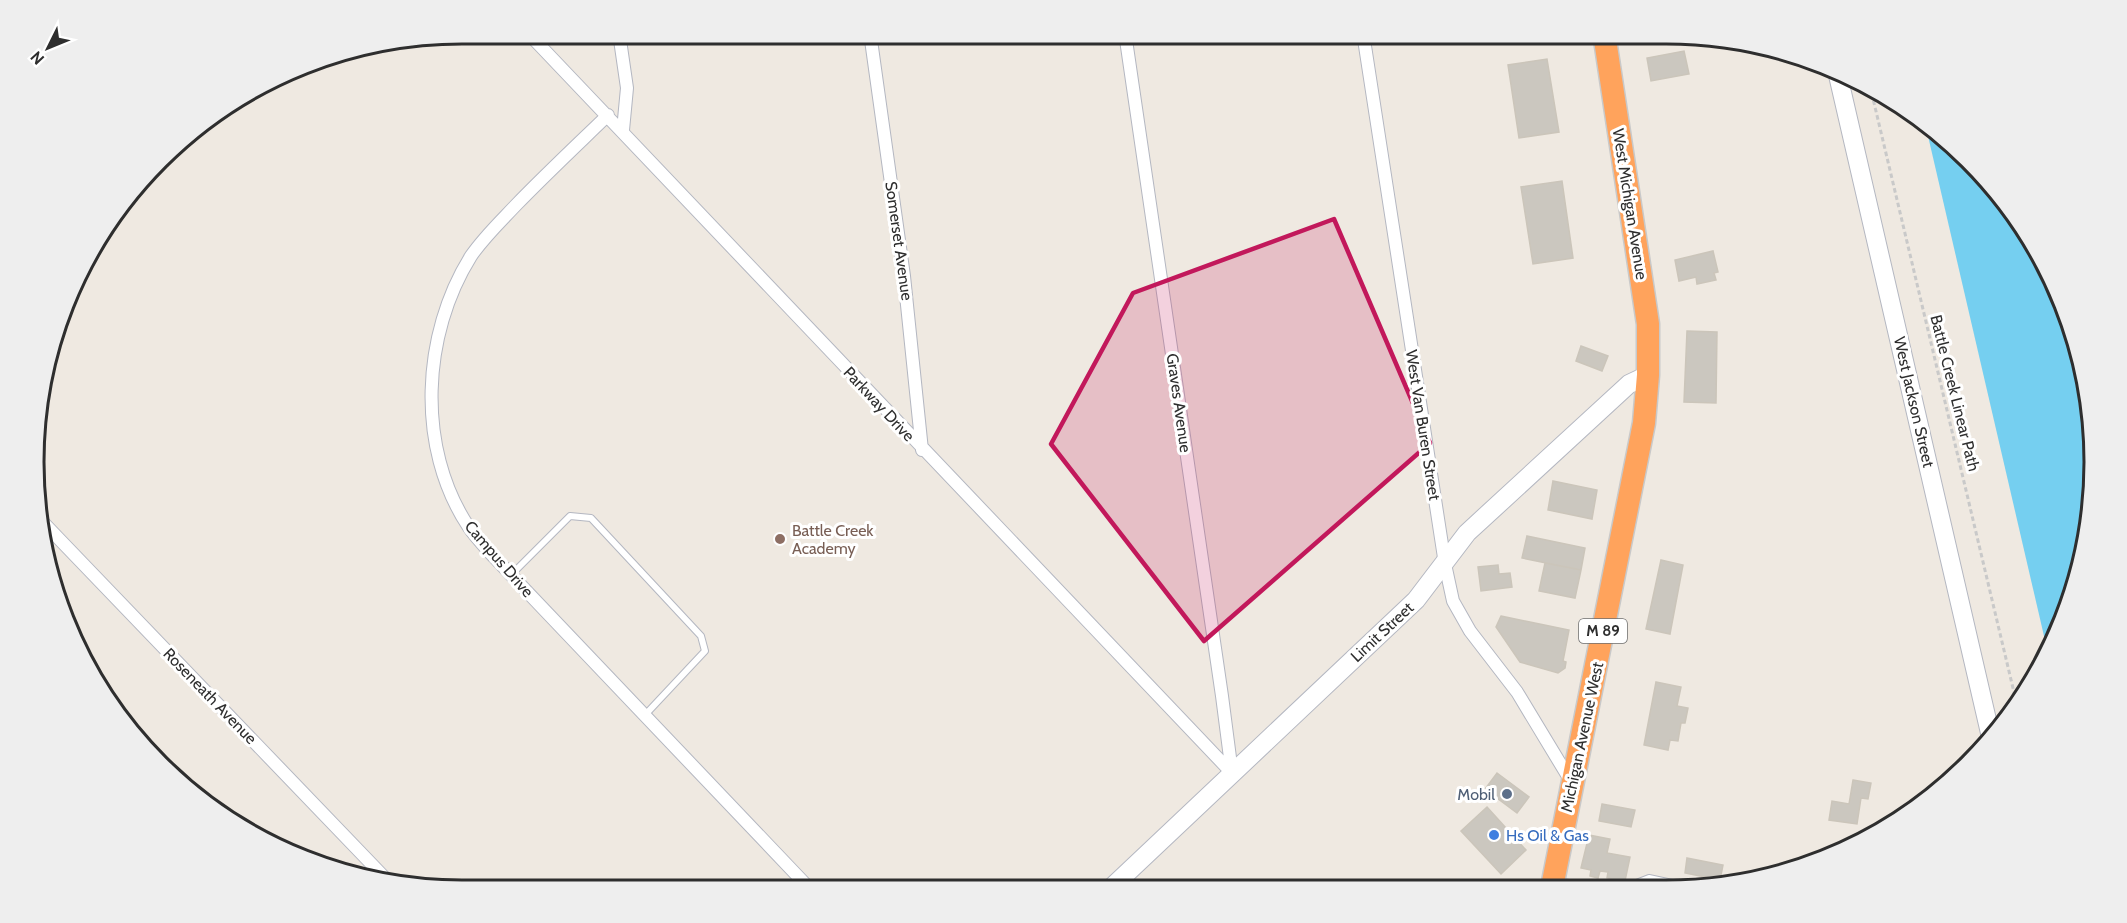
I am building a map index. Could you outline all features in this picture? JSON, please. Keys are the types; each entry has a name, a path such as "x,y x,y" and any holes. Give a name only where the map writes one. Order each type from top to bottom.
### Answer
{"highway":[{"name":"West Michigan Avenue","path":"1606,44 1648,324 1648,375"},
{"name":"Michigan Avenue West","path":"1554,880 1644,423 1648,375"}],"street":[{"name":"Parkway Drive","path":"539,44 623,130 922,450 1232,773"},
{"path":"621,44 627,88 623,130"},
{"name":"Somerset Avenue","path":"872,44 904,276 922,450"},
{"name":"Graves Avenue","path":"1127,44 1221,684 1232,773"},
{"name":"West Van Buren Street","path":"1365,44 1445,564 1453,601 1470,631 1517,692 1572,783"},
{"name":"West Jackson Street","path":"1840,82 1988,727"},
{"name":"Campus Drive","path":"608,115 499,222 472,255 452,294 440,331 433,369 432,410 436,448 448,487 468,526 511,575 801,880"},
{"name":"Limit Street","path":"1119,880 1416,600 1467,533 1629,384 1648,375"},
{"name":"Roseneath Avenue","path":"49,529 378,871"}],"lane":[{"path":"511,575 570,516 591,518 701,636 705,651 644,715"},
{"path":"1643,880 1649,878 1658,880"}],"path":[{"name":"Battle Creek Linear Path","path":"1873,100 2014,692"}],"highlighted area":[{"path":"1334,219 1430,443 1204,641 1051,444 1133,293"}],"water":[{"path":"1928,137 1980,186 2013,229 2052,302 2069,353 2083,434 2083,489 2069,570 2044,637"}],"building":[{"path":"1684,51 1689,74 1651,81 1647,58"},
{"path":"1547,59 1559,132 1519,138 1508,65"},
{"path":"1562,181 1573,258 1533,264 1521,187"},
{"path":"1713,251 1718,272 1714,273 1716,280 1697,284 1696,277 1679,281 1675,260"},
{"path":"1687,331 1717,332 1716,403 1684,402"},
{"path":"1581,346 1608,356 1602,371 1576,361"},
{"path":"1553,481 1597,490 1592,519 1548,510"},
{"path":"1527,536 1585,548 1581,570 1522,558"},
{"path":"1661,560 1683,565 1670,634 1646,629"},
{"path":"1545,563 1581,570 1575,598 1539,591"},
{"path":"1498,565 1499,574 1510,573 1512,587 1481,591 1478,567"},
{"path":"1501,616 1569,630 1563,661 1566,662 1565,668 1558,673 1520,662 1496,627"},
{"path":"1656,682 1681,687 1677,706 1688,708 1685,723 1681,723 1678,741 1670,740 1668,750 1644,745"},
{"path":"1497,773 1529,797 1517,813 1485,789"},
{"path":"1853,780 1871,783 1868,799 1861,798 1857,824 1829,820 1832,801 1849,804"},
{"path":"1602,804 1635,810 1631,827 1599,821"},
{"path":"1487,807 1526,850 1501,874 1461,831"},
{"path":"1589,835 1610,839 1607,853 1630,857 1625,880 1607,878 1608,872 1600,871 1598,878 1590,876 1591,870 1581,868"},
{"path":"1687,858 1723,865 1721,876 1707,877 1685,873"}],"place":[{"name":"Battle Creek Academy","path":"780,539"},
{"name":"Mobil","path":"1507,794"},
{"name":"Hs Oil & Gas","path":"1494,835"}]}
